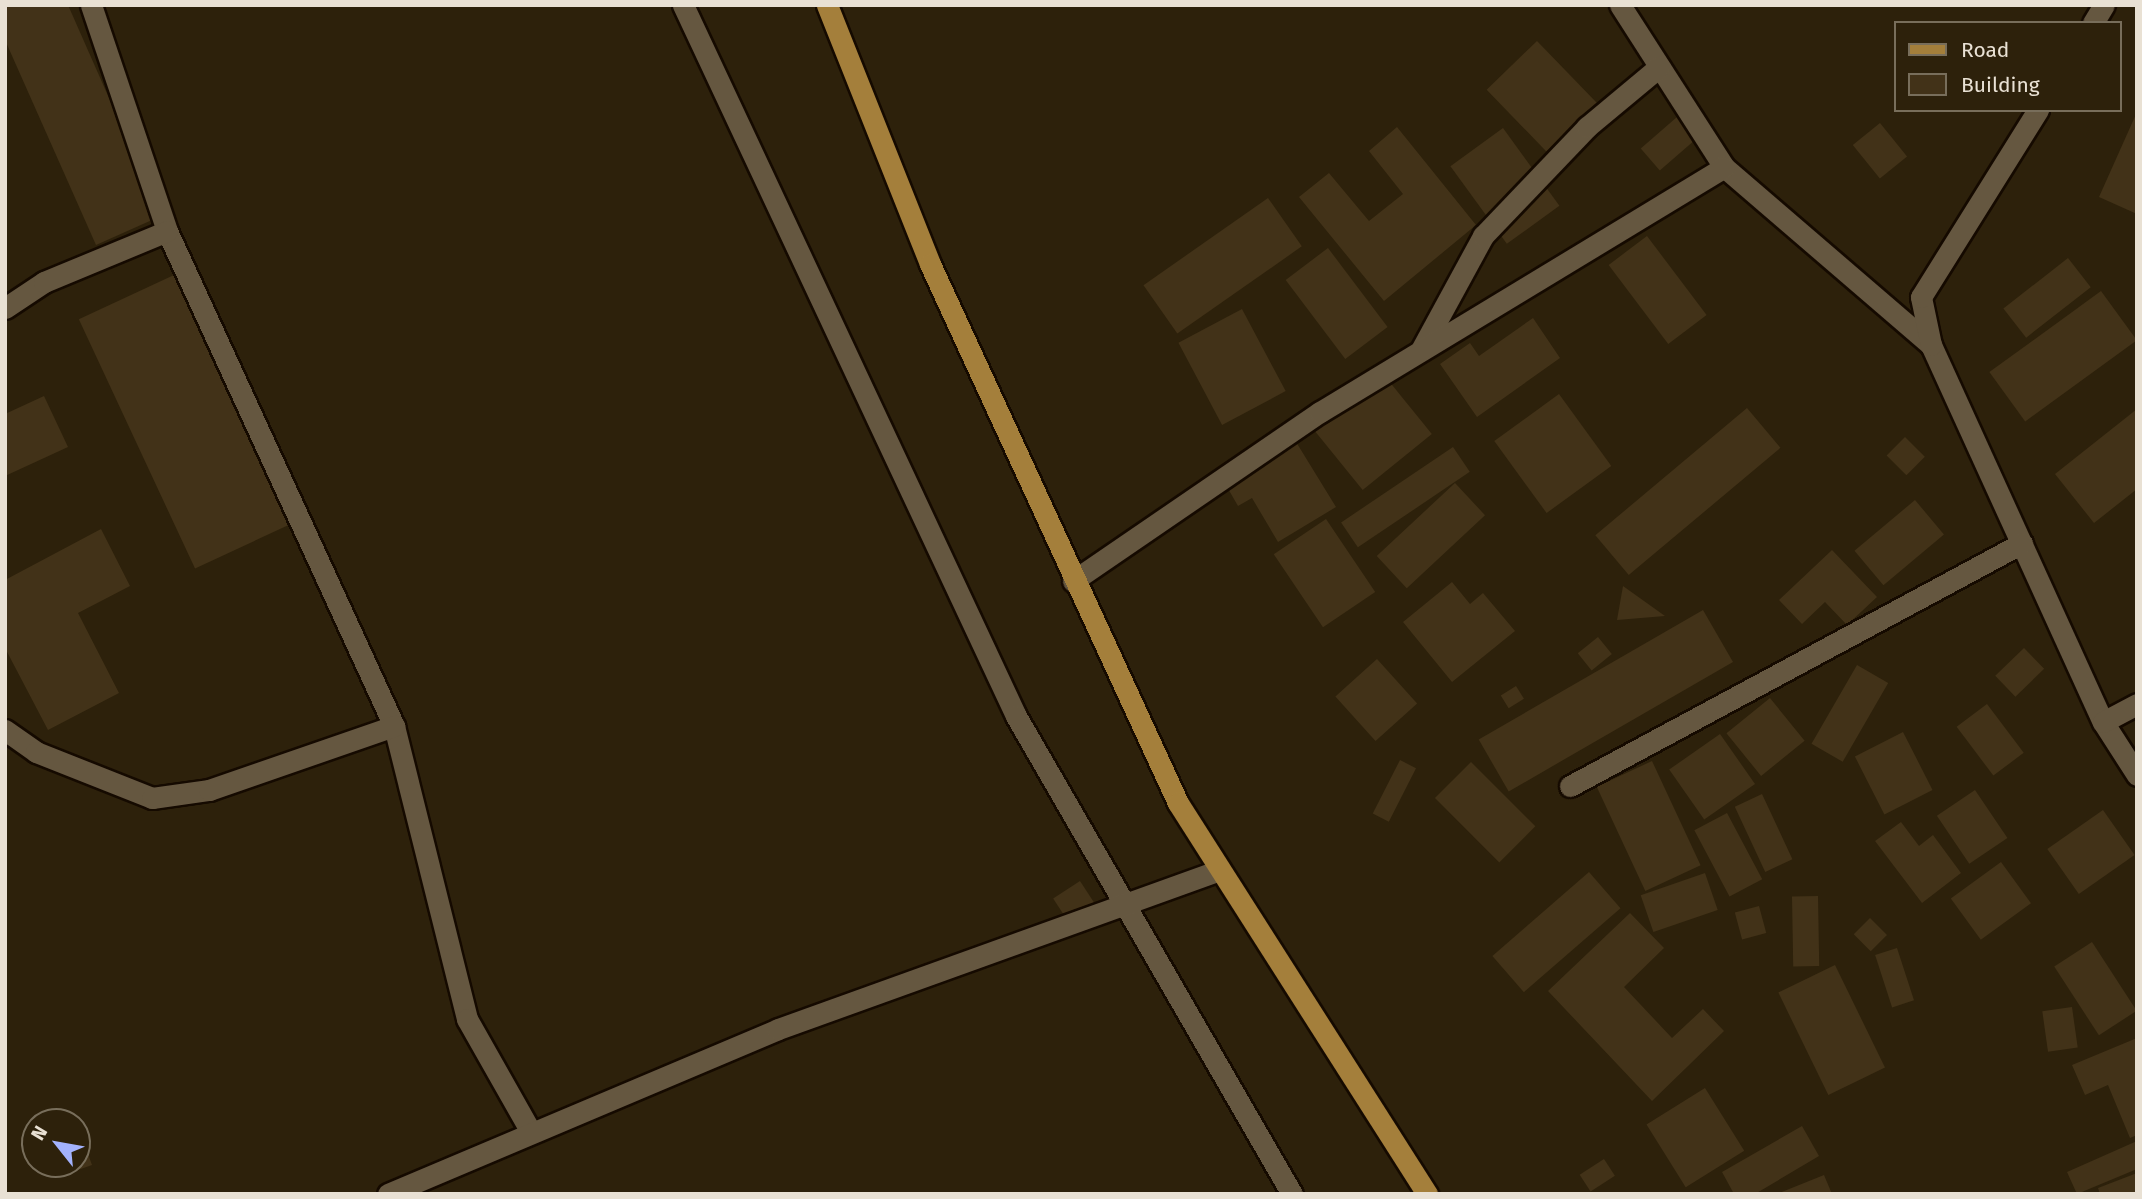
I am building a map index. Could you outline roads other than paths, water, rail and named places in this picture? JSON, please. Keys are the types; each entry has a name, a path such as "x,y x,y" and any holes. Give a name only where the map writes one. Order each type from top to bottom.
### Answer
{"main road":[{"path":"827,5 930,264 1073,581 1216,871 1427,1194"}],"street":[{"path":"91,5 167,231 394,726 467,1019 531,1132"},
{"path":"684,5 1016,716 1292,1194"},
{"path":"2094,21 2104,5"},
{"path":"1622,6 1724,167 1931,345"},
{"path":"1422,348 1483,236 1587,127 1659,67"},
{"path":"2037,112 1921,297 1931,345 2103,723 2137,775"},
{"path":"1073,581 1422,348 1724,167"},
{"path":"5,308 44,282 167,231"},
{"path":"1570,786 2022,543"},
{"path":"2103,723 2137,704"},
{"path":"5,730 36,752 152,797 209,790 394,726"},
{"path":"388,1194 778,1029 1216,871"}]}
